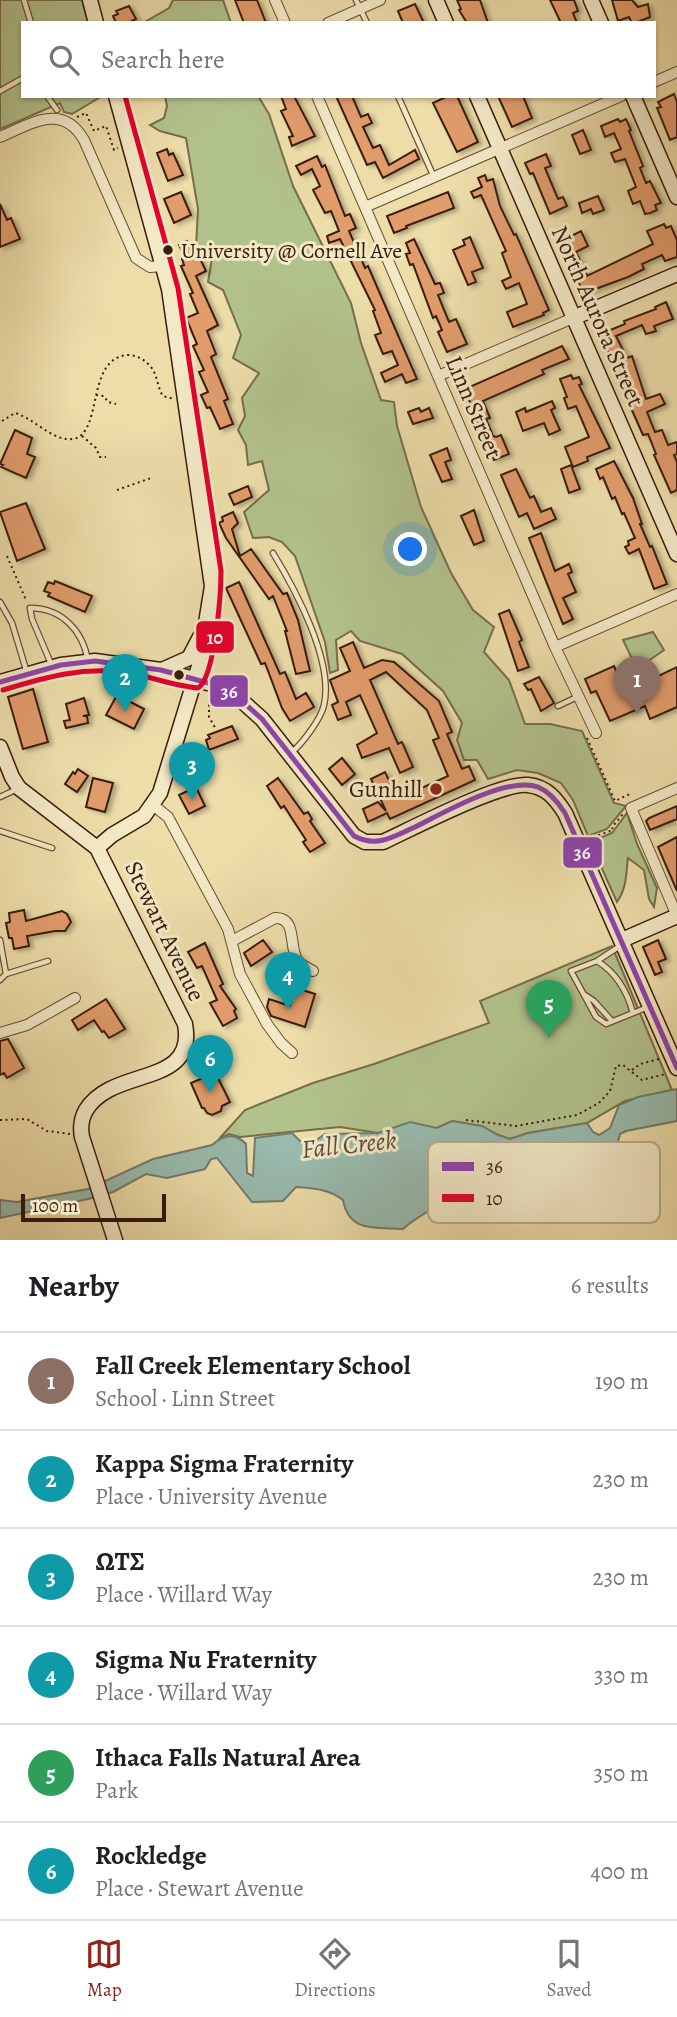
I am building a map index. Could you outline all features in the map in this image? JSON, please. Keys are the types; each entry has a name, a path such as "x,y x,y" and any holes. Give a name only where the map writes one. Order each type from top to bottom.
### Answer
{"street":[{"path":"90,0 95,21"},
{"path":"275,0 284,21"},
{"path":"331,21 358,4 380,0"},
{"path":"436,0 445,21"},
{"path":"591,0 600,21"},
{"path":"656,81 677,72"},
{"path":"97,848 112,835 144,816 160,793 195,678 212,593 212,572 173,313 118,98"},
{"name":"Linn Street","path":"318,98 555,647 596,733"},
{"name":"North Aurora Street","path":"478,98 677,554"},
{"path":"365,207 616,98"},
{"path":"634,98 677,197"},
{"path":"0,137 46,119 62,119 74,126 84,140 136,258 150,267 163,266"},
{"path":"438,376 677,274"},
{"path":"555,647 677,594"},
{"path":"161,670 189,658 198,643 208,613"},
{"path":"0,682 52,667 88,662 121,663 195,678 233,693 262,719 354,836 374,844 505,788 527,785 548,793 556,799 565,813 651,1006 669,1050 673,1070"},
{"name":"Stewart Avenue","path":"0,747 19,788 97,848 185,1024 186,1039 179,1058 169,1068 115,1085 96,1097 84,1115 82,1134"},
{"path":"623,942 677,916 631,808 677,789"},
{"path":"153,805 168,817 225,922 237,967 256,1004 281,1043 292,1053"},
{"path":"232,941 275,918 282,918 290,928 295,957 300,964 313,971"},
{"path":"0,1033 27,1025 75,998"},
{"path":"82,1134 115,1240"}],"lane":[{"path":"24,0 30,21"},
{"path":"358,4 366,21"},
{"path":"0,91 21,79"},
{"path":"48,98 57,110"},
{"path":"399,98 434,177"},
{"path":"273,553 296,593 322,663 324,705 309,734 290,754"},
{"path":"0,602 22,649 27,674"},
{"path":"52,667 32,620 30,608 45,610 69,622 84,640 88,662"},
{"path":"558,706 577,697"},
{"path":"0,797 19,788"},
{"path":"0,831 52,848"},
{"path":"0,940 6,974"},
{"path":"623,942 597,961 571,971 596,1017 606,1024 651,1006"},
{"path":"0,980 6,974 48,961"},
{"path":"597,961 620,981 633,1013"},
{"path":"585,995 612,1021"}],"path":[{"path":"78,117 86,113 94,131 106,126 113,146"},
{"path":"82,436 100,380 107,367 116,359 128,355 139,357 149,365 163,396 171,399 185,397"},
{"path":"96,395 104,396 108,402 116,404"},
{"path":"2,421 15,413 24,415 62,438 82,436"},
{"path":"82,436 96,448 100,457 106,457"},
{"path":"117,490 151,478"},
{"path":"7,556 30,608"},
{"path":"209,699 209,717 216,729"},
{"path":"596,733 586,738 615,801 632,793"},
{"path":"587,840 613,830 612,827 622,815"},
{"path":"631,1071 669,1050"},
{"path":"466,1120 516,1126 577,1115 599,1103 610,1091 616,1066 623,1065 642,1080 673,1070"},
{"path":"0,1120 27,1119 47,1131 82,1134"}],"green space":[{"path":"0,0 82,0 87,21 21,21 21,98 99,98 72,114 64,112 60,103 0,129"},
{"path":"173,0 223,0 230,21 146,21 169,8"},
{"path":"165,98 259,98 269,114 293,186 351,303 361,343 381,400 394,402 397,426 421,507 451,573 473,610 494,627 484,652 509,680 525,724 550,724 582,731 614,803 626,806 607,829 588,836 573,800 561,783 538,773 517,770 488,779 477,760 464,760 457,740 462,723 443,691 402,654 360,641 351,631 336,640 338,670 330,673 325,642 295,556 282,542 269,537 253,538 244,512 269,490 262,461 248,465 246,445 238,430 245,416 242,398 259,373 233,358 241,335 223,290 208,282 212,258 196,247 198,209 186,138 160,131 150,125 164,118 167,106"},
{"path":"653,632 664,650 637,669 623,640"},
{"path":"627,813 637,844 657,888 654,907 649,899 644,870 628,858 624,886 617,902 590,842 612,833"},
{"path":"612,946 672,1090 625,1101 587,1123 528,1133 510,1139 481,1126 452,1121 437,1128 378,1133 340,1127 240,1137 229,1134 219,1139 245,1110 313,1083 489,1023 480,1001"}],"water":[{"name":"Fall Creek","path":"677,1089 677,1121 626,1131 620,1134 618,1142 428,1142 428,1211 403,1229 374,1228 358,1223 346,1211 343,1200 332,1193 315,1189 296,1187 283,1201 252,1202 217,1158 211,1159 205,1169 167,1178 146,1174 113,1192 0,1218 0,1200 17,1202 88,1189 153,1159 212,1145 229,1136 246,1144 247,1173 253,1176 255,1138 292,1133 300,1141 312,1143 325,1134 378,1133 410,1122 437,1128 452,1121 482,1126 510,1139 528,1133 587,1123 593,1132 599,1135 610,1128 619,1105 638,1097"}],"building":[{"path":"235,0 257,0 265,21 243,21"},
{"path":"457,0 480,0 487,21 466,21 459,10 461,9"},
{"path":"550,0 574,0 578,11 573,13 576,21 560,21"},
{"path":"612,0 632,0 638,7 648,4 650,17 640,21 631,21 629,17 618,21"},
{"path":"415,4 423,21 402,21 398,11"},
{"path":"129,6 136,19 115,21 113,16 118,14 116,11"},
{"path":"674,94 677,102 677,137 670,140 657,108 661,107 658,102"},
{"path":"282,98 295,98 315,136 292,146 289,137 293,136 281,111 286,109"},
{"path":"337,98 353,98 361,117 368,114 372,123 363,127 373,148 380,145 389,165 415,150 419,159 383,178 375,162 367,165"},
{"path":"444,98 458,98 478,142 457,152 433,103"},
{"path":"499,98 524,98 532,118 512,127"},
{"path":"618,119 620,122 626,119 643,166 640,168 646,183 650,181 661,203 655,205 657,210 650,213 645,214 640,201 633,204 628,191 636,187 625,159 615,162 611,153 621,149 614,133 605,137 601,126"},
{"path":"583,130 591,150 580,154 572,135"},
{"path":"167,149 169,155 173,153 183,175 168,181 157,153"},
{"path":"546,154 551,166 545,168 558,199 563,197 567,206 550,214 533,173 530,174 525,163"},
{"path":"317,156 322,167 325,165 345,216 350,214 356,228 349,231 365,268 368,266 417,379 406,383 402,374 385,382 381,373 398,365 392,351 383,354 375,335 381,333 373,311 375,310 340,239 329,243 327,236 339,231 331,211 325,213 313,190 320,186 312,169 301,175 296,166"},
{"path":"485,175 487,181 493,179 500,206 514,235 516,234 549,310 543,313 544,315 513,327 507,312 527,304 519,283 506,289 502,281 511,277 502,253 506,251 481,195 474,198 471,192 482,187 478,178"},
{"path":"181,192 191,215 174,223 164,199"},
{"path":"448,192 454,208 394,233 387,216"},
{"path":"598,196 604,210 593,214 591,209 582,213 579,203"},
{"path":"0,204 7,220 11,218 20,239 0,247"},
{"path":"664,224 666,228 671,226 677,240 677,257 665,261 662,255 642,264 644,269 628,277 590,291 588,288 582,290 561,241 581,231 588,246 576,252 587,276 653,244 647,231"},
{"path":"470,237 483,268 472,272 476,282 468,285 453,250 465,245 463,240"},
{"path":"414,239 435,284 440,283 444,293 438,295 449,322 456,319 467,344 447,352 438,332 442,330 436,316 433,318 413,264 410,265 406,254 410,253 406,243"},
{"path":"187,241 193,254 197,252 206,271 196,276 218,325 207,331 216,354 211,357 228,399 224,401 233,424 220,429 201,395 208,392 199,372 204,370 193,346 197,344 186,318 198,313 190,294 193,293 181,266 184,265 182,259 185,257 179,245"},
{"path":"666,302 673,319 654,326 656,331 646,334 642,325 616,336 627,358 632,356 646,399 660,394 665,404 647,412 655,432 662,430 668,445 677,442 677,454 674,455 677,462 677,490 671,493 648,434 643,435 630,406 633,405 623,380 621,381 605,345 602,346 599,339 604,336 603,333 625,324 624,321 656,309 655,307"},
{"path":"562,346 569,359 542,370 544,374 483,401 493,436 501,435 509,454 494,460 465,389"},
{"path":"571,375 573,379 579,377 582,384 579,385 610,448 587,457 588,461 573,467 565,447 589,437 576,406 568,409 564,398 567,397 560,379"},
{"path":"552,401 555,408 551,410 560,430 549,435 544,423 523,431 516,412 525,408 526,412"},
{"path":"419,408 421,412 429,408 433,418 413,424 408,412"},
{"path":"15,430 32,438 27,454 35,457 26,478 1,467 3,465 0,464"},
{"path":"447,448 451,460 445,462 452,479 442,482 430,455"},
{"path":"614,461 633,498 640,524 667,584 654,589 639,549 629,554 625,547 629,545 628,541 635,538 615,497 612,499 603,477 600,479 596,469"},
{"path":"571,465 580,489 569,493 561,469"},
{"path":"516,469 530,498 534,496 541,512 551,508 556,519 534,529 527,513 519,517 501,475"},
{"path":"248,486 252,497 234,505 229,494"},
{"path":"26,503 45,549 17,561 0,512"},
{"path":"474,510 484,541 474,545 461,516"},
{"path":"233,512 238,523 232,529 240,556 251,549 283,594 287,593 298,620 310,671 296,674 287,631 273,596 269,599 226,538 219,523 223,521 222,517"},
{"path":"541,533 555,571 569,564 572,572 568,574 576,592 563,598 573,619 563,624 529,538"},
{"path":"55,581 92,596 85,612 48,596 50,593 44,591 48,582 54,584"},
{"path":"239,582 280,674 285,672 296,699 306,693 314,707 290,721 282,708 265,663 261,664 226,588"},
{"path":"509,610 522,640 519,642 529,667 518,671 499,614"},
{"path":"353,642 364,668 382,660 394,662 439,701 452,732 447,734 462,769 469,766 475,780 390,819 387,813 368,822 363,809 378,802 386,811 371,779 385,772 398,799 448,776 433,740 439,738 427,710 386,672 370,680 398,744 402,742 413,767 400,773 389,748 362,758 357,745 377,733 360,695 346,702 351,715 338,720 332,705 338,702 330,680 350,671 340,648"},
{"path":"614,666 622,685 626,683 629,690 677,667 677,707 650,719 645,706 610,721 596,691 591,693 585,679"},
{"path":"539,677 554,703 541,711 531,689 528,690 524,684"},
{"path":"33,689 48,742 23,749 8,697"},
{"path":"117,695 144,709 134,729 106,715"},
{"path":"84,698 89,715 83,716 87,716 88,723 66,728 64,721 70,720 66,704"},
{"path":"232,726 238,739 209,750 206,740 210,738 208,735"},
{"path":"342,758 355,774 342,785 329,769"},
{"path":"78,769 88,776 77,792 65,784"},
{"path":"93,778 113,783 105,812 86,807"},
{"path":"278,778 304,814 308,812 312,819 310,821 325,843 310,852 303,842 306,840 284,806 281,808 267,786"},
{"path":"196,787 205,806 189,814 179,795"},
{"path":"677,806 677,819 650,830 646,821 649,818"},
{"path":"677,837 677,891 658,847"},
{"path":"24,910 26,921 62,911 71,922 65,931 27,936 29,946 14,949 6,923 10,922 9,913"},
{"path":"263,940 272,952 251,966 244,953"},
{"path":"658,940 666,959 658,962 662,972 655,975 643,947"},
{"path":"205,943 223,984 220,986 236,1009 234,1011 237,1018 223,1026 210,1003 217,1000 202,966 197,968 188,952"},
{"path":"296,988 315,994 305,1027 271,1016 267,1007 269,999 290,1006"},
{"path":"106,999 125,1029 109,1038 94,1020 78,1030 72,1020"},
{"path":"8,1039 24,1068 7,1078 4,1073 0,1075 0,1041"},
{"path":"212,1074 213,1077 217,1076 230,1102 212,1115 202,1108 191,1083"}],"transit line":[{"name":"10","path":"3,690 50,677 96,671 129,673 198,688 204,681 213,652 221,571 178,288 126,98"},
{"name":"36","path":"0,682 61,665 95,661 161,670 219,686 233,693 262,719 354,836 370,841 392,837 493,791 525,785 542,789 565,813 677,1068"}],"place":[{"name":"University @ Cornell Ave","path":"168,250"},
{"name":"Kappa Sigma Fraternity","path":"125,712"},
{"name":"Fall Creek Elementary School","path":"637,714"},
{"name":"Gunhill","path":"436,789"},
{"name":"ΩΤΣ","path":"192,800"},
{"name":"Sigma Nu Fraternity","path":"288,1010"},
{"name":"Ithaca Falls Natural Area","path":"549,1038"},
{"name":"Rockledge","path":"210,1093"}]}
